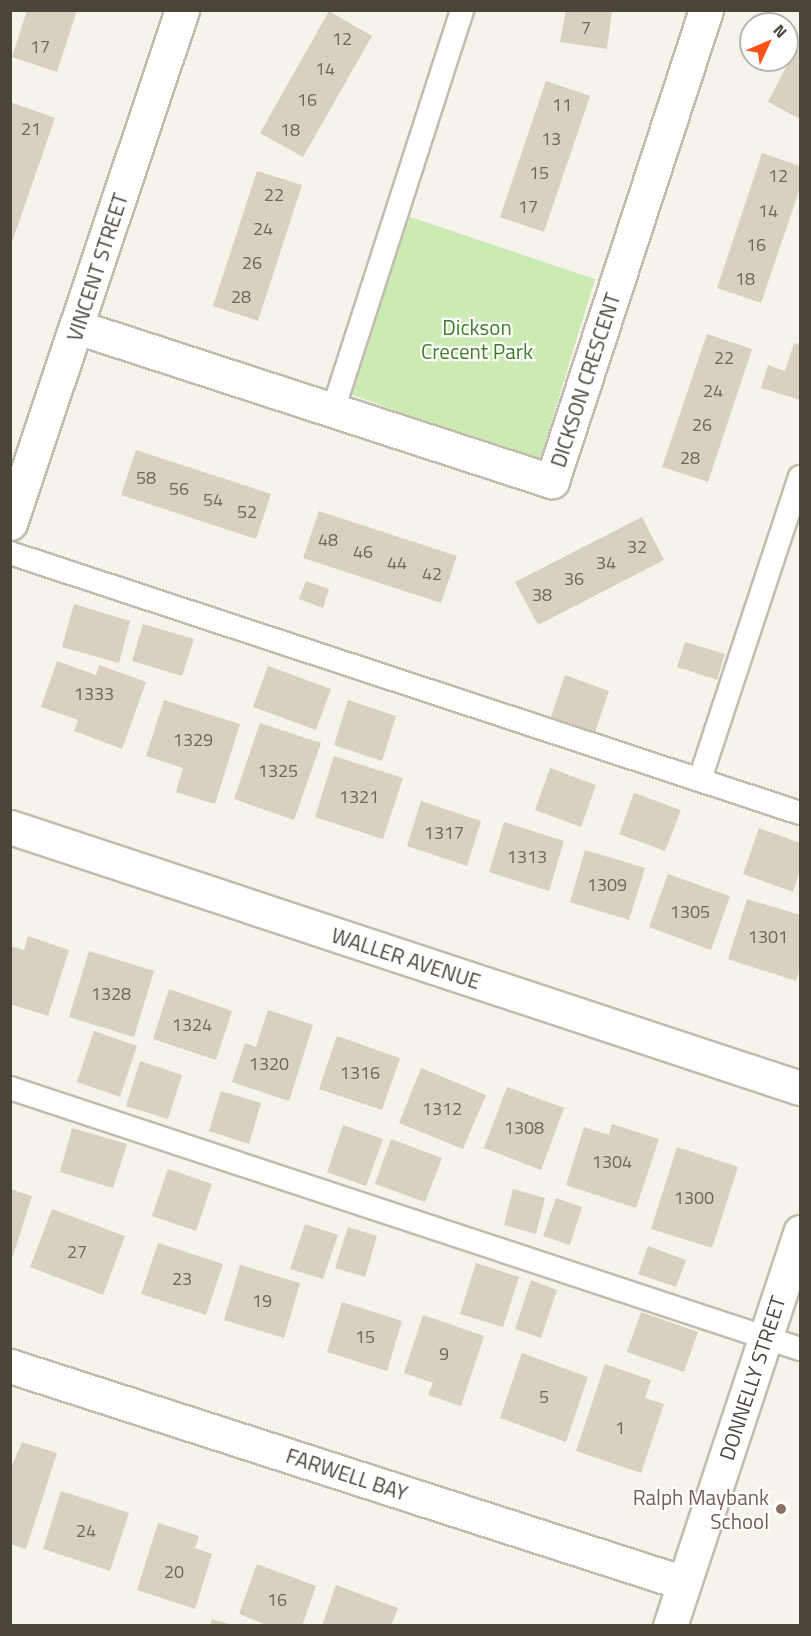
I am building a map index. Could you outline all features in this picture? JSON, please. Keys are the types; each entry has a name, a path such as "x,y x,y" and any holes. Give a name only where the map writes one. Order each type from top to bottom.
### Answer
{"street":[{"name":"VINCENT STREET","path":"10,523 182,10"},
{"name":"DICKSON CRESCENT","path":"77,327 552,481 706,10"},
{"name":"WALLER AVENUE","path":"10,827 801,1088"},
{"name":"DONNELLY STREET","path":"670,1626 801,1232"},
{"name":"FARWELL BAY","path":"10,1366 684,1583"}],"lane":[{"path":"333,410 462,10"},
{"path":"700,779 801,477"},
{"path":"10,553 801,813"},
{"path":"10,1088 801,1349"}],"green space":[{"name":"Dickson Crecent Park","path":"410,217 595,279 539,463 350,394"}],"building":[{"path":"27,10 77,10 57,72 12,57"},
{"path":"566,10 612,10 607,49 560,42"},
{"path":"329,11 372,36 303,157 260,133"},
{"path":"800,40 800,119 768,102 783,72 799,72"},
{"path":"546,81 590,96 544,232 500,217"},
{"path":"10,102 55,118 11,245 10,245"},
{"path":"762,153 800,166 800,188 761,303 717,288"},
{"path":"257,171 302,185 258,321 213,306"},
{"path":"707,334 752,349 708,482 662,467"},
{"path":"794,343 800,345 800,400 761,388 768,365 785,371"},
{"path":"136,450 271,494 256,539 121,495"},
{"path":"319,511 457,556 441,603 303,558"},
{"path":"642,517 664,560 538,625 515,582"},
{"path":"306,581 329,589 323,608 299,599"},
{"path":"74,604 130,621 119,663 62,647"},
{"path":"143,624 194,639 182,676 132,661"},
{"path":"685,642 725,654 717,680 677,667"},
{"path":"57,661 96,675 99,665 146,682 122,749 74,731 78,720 41,707"},
{"path":"268,666 331,689 316,730 253,707"},
{"path":"565,675 609,691 595,732 551,717"},
{"path":"164,700 240,724 215,804 176,792 183,768 146,756"},
{"path":"348,700 396,716 382,761 334,745"},
{"path":"260,723 321,743 294,820 234,799"},
{"path":"334,756 403,778 383,839 315,817"},
{"path":"550,768 596,785 581,827 535,810"},
{"path":"634,793 681,810 665,851 619,834"},
{"path":"421,801 481,821 467,866 407,846"},
{"path":"504,822 564,841 549,891 489,872"},
{"path":"759,828 800,843 800,870 793,892 743,874"},
{"path":"585,850 645,868 629,920 570,902"},
{"path":"668,874 730,896 711,950 649,927"},
{"path":"747,899 800,915 800,968 796,981 728,959"},
{"path":"28,936 69,950 48,1016 10,1004 10,946 24,950"},
{"path":"89,951 154,971 134,1037 69,1017"},
{"path":"169,989 232,1011 216,1060 153,1039"},
{"path":"268,1010 313,1025 289,1101 232,1082 245,1043 256,1047"},
{"path":"94,1031 137,1046 120,1097 77,1082"},
{"path":"337,1036 400,1058 382,1110 319,1089"},
{"path":"140,1061 182,1075 168,1119 126,1106"},
{"path":"421,1068 486,1095 463,1149 399,1123"},
{"path":"507,1087 564,1108 541,1170 484,1148"},
{"path":"221,1091 261,1103 249,1144 209,1131"},
{"path":"612,1124 659,1139 636,1208 566,1185 584,1127 609,1135"},
{"path":"343,1125 383,1139 366,1186 327,1172"},
{"path":"72,1128 127,1144 113,1188 60,1172"},
{"path":"391,1139 442,1158 425,1202 375,1184"},
{"path":"677,1147 738,1167 712,1248 651,1229"},
{"path":"168,1169 212,1184 196,1231 152,1216"},
{"path":"10,1189 32,1196 13,1256 10,1256"},
{"path":"513,1189 545,1198 536,1234 504,1225"},
{"path":"556,1198 582,1207 570,1245 543,1236"},
{"path":"52,1209 125,1236 103,1295 30,1267"},
{"path":"305,1224 338,1235 323,1279 290,1269"},
{"path":"348,1227 377,1236 365,1277 335,1268"},
{"path":"158,1243 223,1264 206,1315 141,1294"},
{"path":"648,1246 686,1260 676,1287 638,1274"},
{"path":"476,1263 519,1277 503,1327 460,1314"},
{"path":"240,1265 300,1283 284,1338 224,1320"},
{"path":"531,1280 557,1290 541,1338 515,1329"},
{"path":"342,1302 402,1321 387,1371 327,1352"},
{"path":"641,1312 698,1332 684,1372 627,1352"},
{"path":"423,1315 484,1336 461,1406 428,1395 433,1383 404,1373"},
{"path":"522,1353 588,1377 566,1442 500,1418"},
{"path":"605,1364 651,1380 645,1398 664,1404 641,1473 576,1451"},
{"path":"22,1442 57,1453 26,1549 10,1544 10,1470"},
{"path":"61,1491 129,1513 110,1571 43,1549"},
{"path":"158,1523 199,1536 195,1548 212,1554 195,1609 137,1590"},
{"path":"257,1564 316,1586 302,1626 269,1626 239,1614"},
{"path":"336,1585 398,1608 391,1626 322,1626"},
{"path":"212,1619 232,1625 232,1626 210,1626"}],"place":[{"name":"Ralph Maybank School","path":"781,1509"}]}
